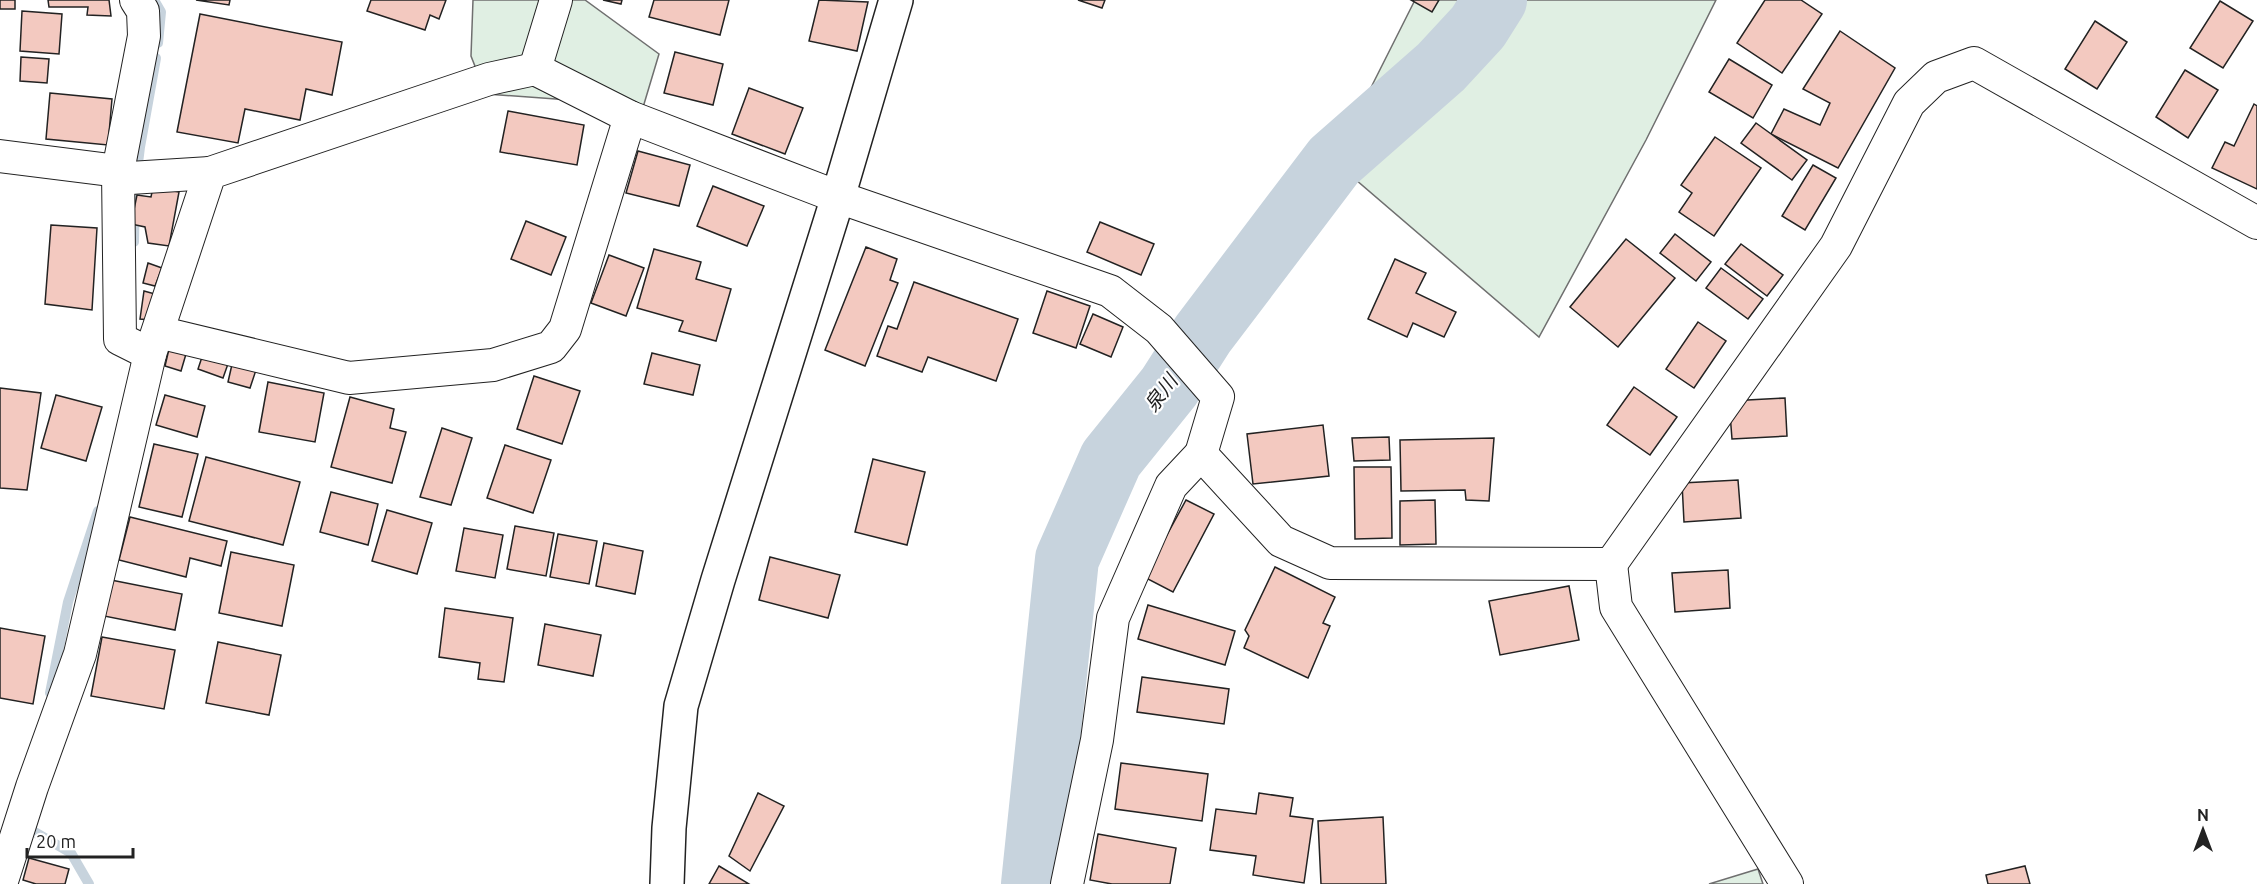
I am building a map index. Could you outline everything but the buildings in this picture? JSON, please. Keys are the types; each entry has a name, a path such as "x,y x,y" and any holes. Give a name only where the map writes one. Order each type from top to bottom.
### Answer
{"street":[{"path":"136,0 142,11 144,36 136,175 142,344"},
{"path":"535,69 556,0"},
{"path":"667,884 669,828 681,706 721,568 838,197 896,0"},
{"path":"1787,884 1616,607 1611,564 1836,246 1909,104 1936,77 1974,63 2257,223"},
{"path":"0,156 136,175 210,173 489,78 535,69 630,117 838,197 1110,291 1159,329 1218,397 1201,454 1171,486 1113,618 1096,740 1067,884"},
{"path":"142,344 349,378 493,365 551,347 565,329 630,117"},
{"path":"1,884 32,787 80,654 142,344 210,173"},
{"path":"1201,454 1281,541 1330,563 1611,564"}],"green space":[{"path":"473,0 585,0 659,54 641,114 583,101 486,94 471,56"},
{"path":"1415,0 1716,0 1646,140 1539,337 1334,161"},
{"path":"1758,869 1763,884 1709,884"}],"waterway":[{"path":"154,0 161,12 158,43"},
{"name":"泉川","path":"1033,884 1067,559 1111,459 1169,387 1203,334 1334,161 1441,67 1478,27 1495,0"},
{"path":"134,242 135,188 156,58"},
{"path":"50,693 68,602 98,511"},
{"path":"33,831 71,853 89,884"}]}
